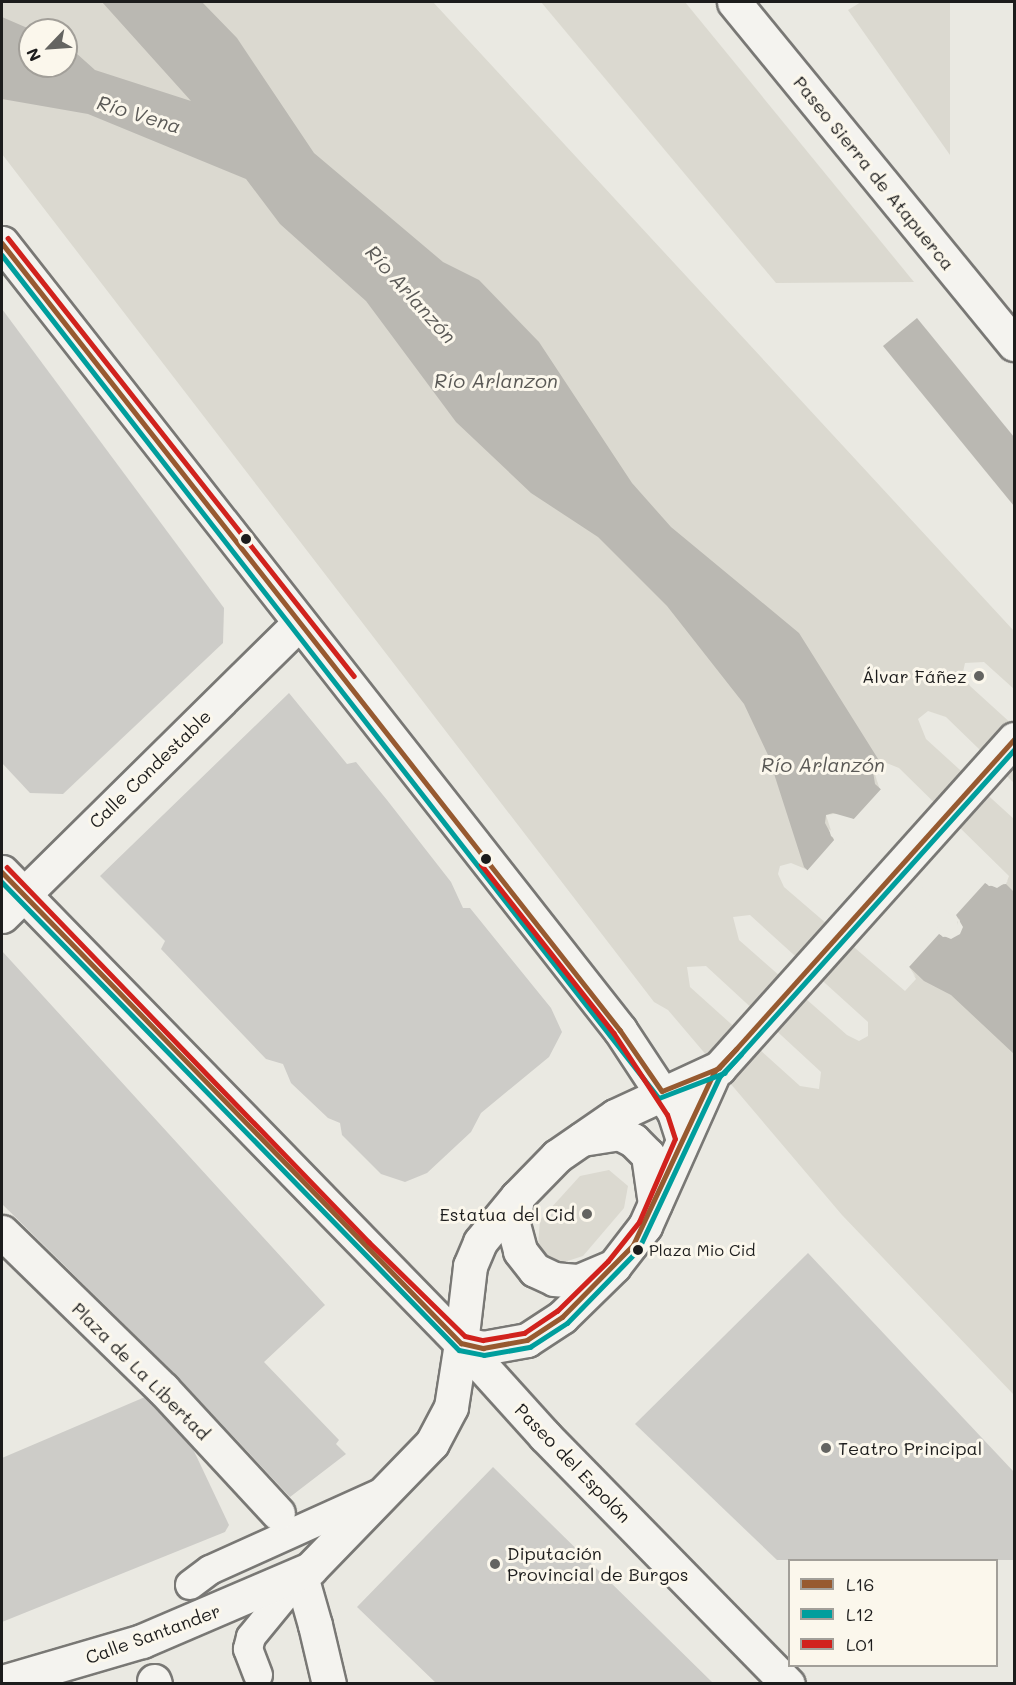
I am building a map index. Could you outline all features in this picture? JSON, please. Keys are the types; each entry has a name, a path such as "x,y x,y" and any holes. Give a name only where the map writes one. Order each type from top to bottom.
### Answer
{"main road":[{"name":"Paseo Sierra de Atapuerca","path":"735,2 1014,344"},
{"path":"2,243 620,1030 662,1091 683,1138"},
{"name":"Calle Condestable","path":"8,894 299,623"},
{"path":"461,1342 483,1348 527,1340 562,1317 614,1266 645,1227 714,1072 1014,740"},
{"name":"Paseo del Espolón","path":"8,894 461,1342 545,1436 789,1683 805,1667"},
{"path":"614,1266 579,1281 554,1279 536,1270 520,1251 513,1224 517,1197 579,1140 662,1091 714,1072"},
{"path":"579,1140 604,1133 633,1140 648,1155 655,1204"},
{"name":"Calle Santander","path":"2,1682 142,1641 301,1576 432,1443 443,1423 457,1386 470,1266 480,1242 517,1197"},
{"name":"Plaza de La Libertad","path":"2,1232 163,1389 278,1513"},
{"path":"301,1576 328,1683"}],"lane":[{"path":"190,1585 210,1570 389,1489"},
{"path":"258,1675 248,1649 251,1637 301,1576"}],"shaded area":[{"path":"2,2 433,2 1014,631 1014,689 984,662 965,663 963,672 970,686 1014,726 1014,783 946,717 928,711 918,719 926,739 1014,819 1014,1395 842,1215 668,1010 654,1002 2,154","holes":["884,762 899,768 1009,876 1006,884 990,886 956,916 960,934 909,967 916,979 905,991 784,887 778,874 780,866 791,863 808,870 834,840 826,815 841,813 854,819 880,790 872,765","750,915 868,1022 868,1036 859,1041 847,1035 739,940 733,917","706,966 821,1072 819,1089 800,1086 690,987 687,967"]},
{"path":"541,2 685,2 914,282 776,283"},
{"path":"861,2 950,2 950,155 848,10"},
{"path":"609,1170 628,1186 624,1208 583,1256 555,1265 538,1246 540,1220 580,1176"}],"water":[{"name":"Río Arlanzon","path":"102,2 202,2 237,38 314,153 443,262 479,280 539,342 632,483 671,527 799,633 880,762 872,765 875,784 989,886 1006,884 1014,892 1014,1054 951,995 924,981 804,867 768,755 744,704 667,606 598,537 531,493 456,422 366,301 280,224 246,179 88,114 2,99 2,17 18,24 18,78 78,78 78,55 95,70 191,101","holes":["833,813 854,819 960,920 960,934 943,937 834,840 825,823 826,815"]},
{"path":"917,318 1014,437 1014,506 883,346"}],"pier":[{"path":"876,779 991,883 1008,881 997,888 985,883 956,915 963,927 960,934 951,939 939,934 909,967 916,977 801,868 806,872 835,839 831,836 829,829 945,935 957,932 958,922 852,821 882,788"}],"building":[{"path":"2,309 224,608 223,643 63,794 30,793 2,763"},
{"path":"289,693 347,764 356,762 387,800 451,882 463,908 470,908 551,1008 562,1032 549,1057 481,1113 471,1132 427,1173 405,1182 381,1174 342,1135 340,1123 328,1118 291,1083 283,1064 266,1059 161,949 165,941 100,876"},
{"path":"2,951 325,1305 264,1362 339,1440 336,1444 346,1454 290,1497 177,1376 2,1204"},
{"name":"Teatro Principal","path":"808,1253 1014,1472 1014,1560 777,1560 635,1424"},
{"path":"145,1397 193,1449 229,1525 225,1532 2,1622 2,1458"},
{"name":"Diputación Provincial de Burgos","path":"493,1467 713,1683 436,1683 357,1607"}],"transit line":[{"name":"L01","path":"8,238 354,676"},
{"name":"L16","path":"2,243 620,1030 662,1091 719,1068 1014,739"},
{"name":"L12","path":"2,255 659,1098 724,1073 1014,750"},
{"name":"L01","path":"7,867 369,1242 465,1336 483,1340 524,1333 557,1311 608,1261 639,1222 675,1139 667,1115 614,1034 481,865"},
{"name":"L16","path":"2,872 461,1343 483,1348 527,1340 562,1317 633,1245 714,1072 736,1049"},
{"name":"L12","path":"2,882 459,1350 484,1355 530,1347 567,1323 638,1250 720,1076 741,1054"}],"place":[{"name":"Álvar Fáñez","path":"979,676"},
{"name":"Estatua del Cid","path":"587,1214"},
{"name":"Plaza Mio Cid","path":"638,1250"},
{"name":"Teatro Principal","path":"826,1448"},
{"name":"Diputación Provincial de Burgos","path":"495,1564"}],"water label":[{"name":"Río Vena","path":"139,114"},
{"name":"Río Arlanzón","path":"411,294"},
{"name":"Río Arlanzón","path":"823,764"}]}
